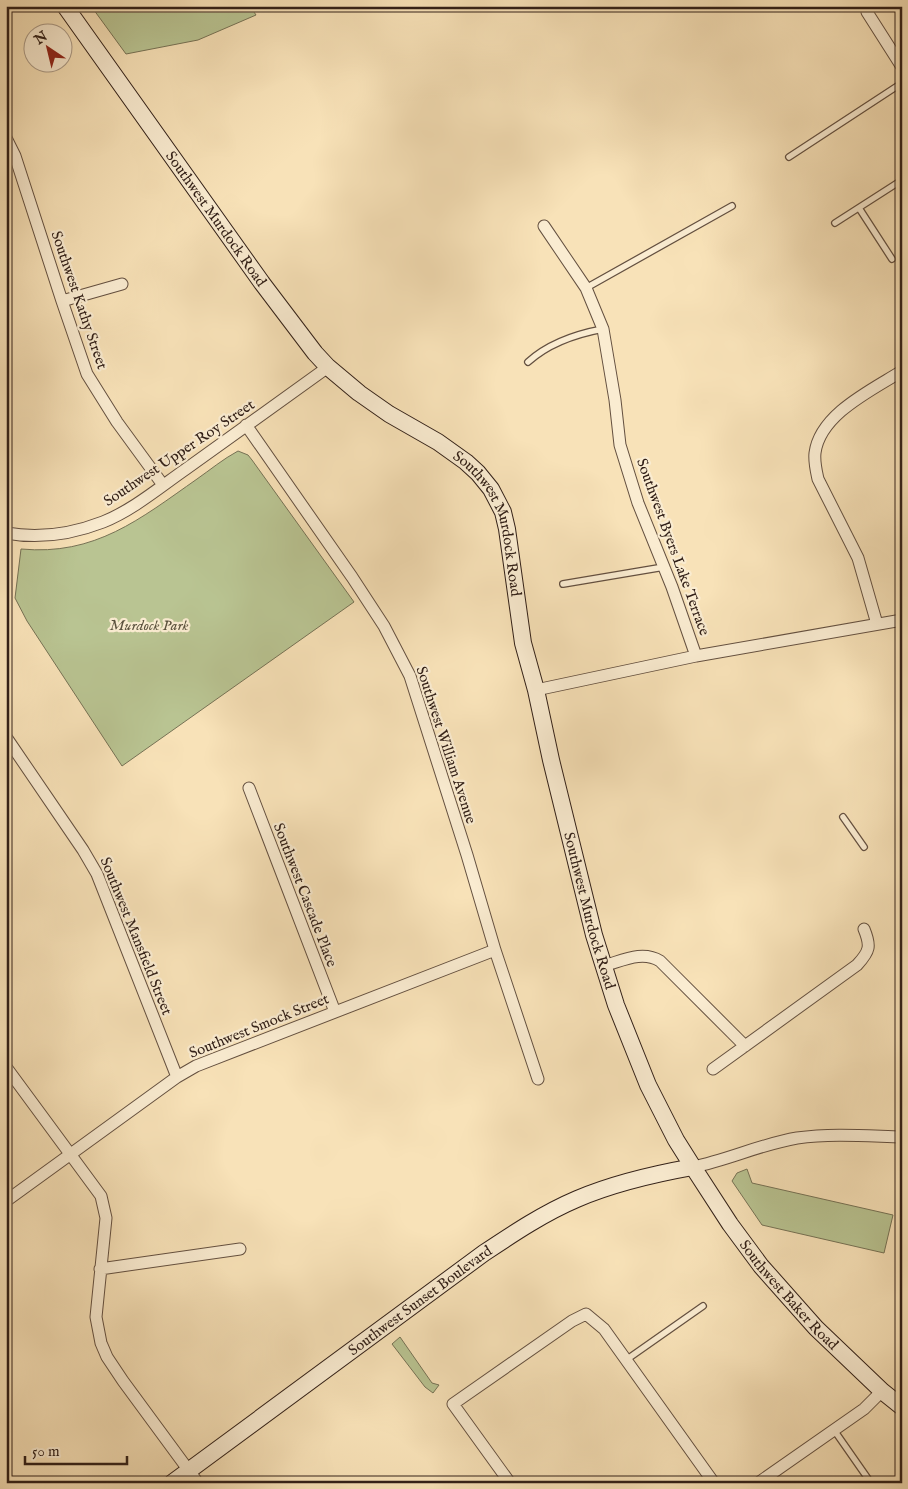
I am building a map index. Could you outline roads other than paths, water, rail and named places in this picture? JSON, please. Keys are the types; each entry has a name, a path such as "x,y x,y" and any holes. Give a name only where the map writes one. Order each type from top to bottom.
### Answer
{"main road":[{"name":"Southwest Murdock Road","path":"65,6 258,277 298,331 328,367 390,414 462,458 491,489 503,512 508,529 523,644 536,690 551,760 603,966 624,1029 648,1085 676,1140 693,1167"},
{"name":"Southwest Baker Road","path":"693,1167 730,1224 761,1266 816,1328 882,1391 902,1407"},
{"name":"Southwest Sunset Boulevard","path":"172,1483 193,1476 484,1253 536,1219 596,1191 693,1167"}],"street":[{"path":"867,12 902,67"},
{"name":"Southwest Kathy Street","path":"6,138 15,156 87,374 117,422 162,485"},
{"name":"Southwest Byers Lake Terrace","path":"544,226 586,288 603,328 615,400 620,445 638,503 664,567 696,656"},
{"path":"62,302 122,284"},
{"name":"Southwest Upper Roy Street","path":"6,533 43,536 60,534 92,526 117,515 328,367"},
{"path":"877,624 858,558 818,479 815,466 815,452 818,441 828,423 840,411 902,371"},
{"name":"Southwest William Avenue","path":"246,426 352,577 384,626 410,676 495,950 538,1079"},
{"path":"536,690 696,656 902,620"},
{"name":"Southwest Mansfield Street","path":"6,737 83,850 97,874 177,1077"},
{"name":"Southwest Cascade Place","path":"249,788 335,1012"},
{"path":"713,1069 857,965 868,949 868,940 864,929"},
{"name":"Southwest Smock Street","path":"6,1201 177,1077 196,1066 495,950"},
{"path":"603,966 635,957 653,957 660,961 745,1046"},
{"path":"6,1067 101,1196 106,1218 96,1317 101,1344 107,1357 193,1476"},
{"path":"693,1167 762,1146 798,1138 831,1136 902,1137"},
{"path":"100,1269 240,1249"},
{"path":"510,1483 453,1404 572,1321 586,1314 604,1330 714,1483"},
{"path":"758,1483 864,1409 882,1391"}],"lane":[{"path":"789,158 902,84"},
{"path":"834,223 902,180"},
{"path":"586,288 732,206"},
{"path":"858,208 892,258"},
{"path":"528,362 538,353 578,334 603,328"},
{"path":"563,584 664,567"},
{"path":"843,817 864,847"},
{"path":"626,1360 704,1306"},
{"path":"834,1430 871,1483"}],"park label":[{"name":"Murdock Park","path":"149,625"}]}
